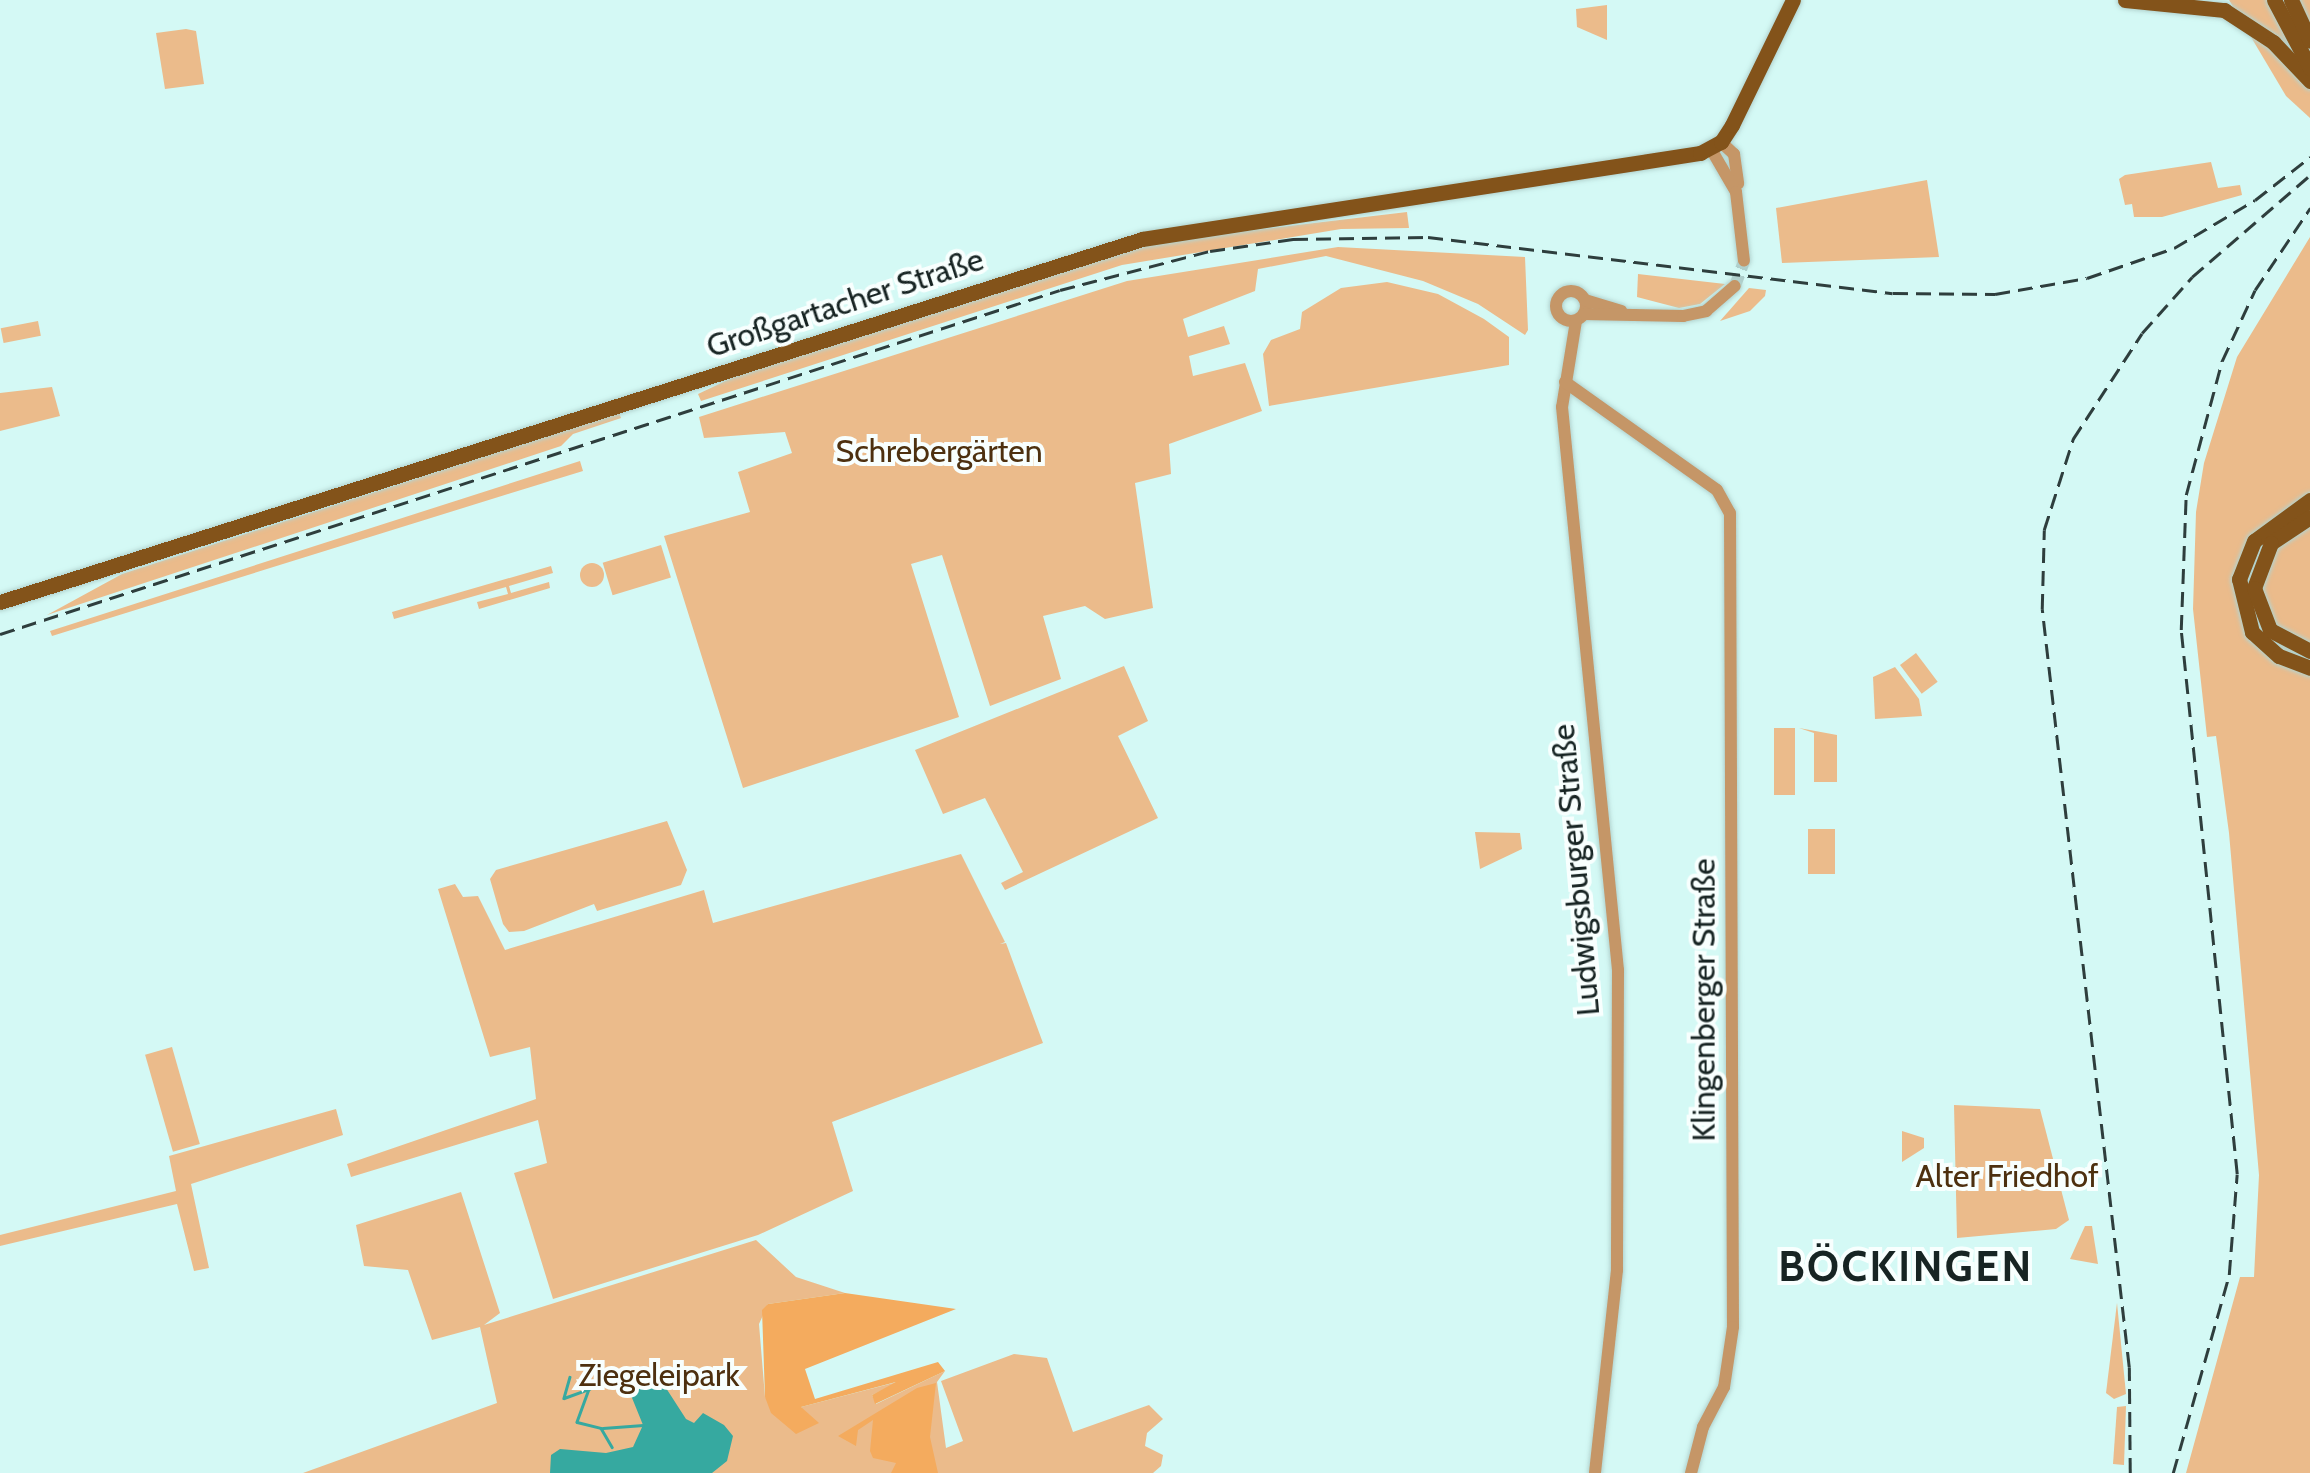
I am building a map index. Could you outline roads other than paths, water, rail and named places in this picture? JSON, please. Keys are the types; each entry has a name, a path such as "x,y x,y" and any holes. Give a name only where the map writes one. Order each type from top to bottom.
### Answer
{"main road":[{"path":"1719,143 1793,0"},
{"path":"2126,0 2224,10 2273,42 2310,81"},
{"path":"2274,0 2310,68"},
{"path":"2291,0 2310,41"},
{"name":"Großgartacher Straße","path":"0,602 1142,239 1719,143"},
{"path":"2310,500 2254,541 2239,578 2252,632 2278,656 2310,668"},
{"path":"2310,517 2272,543 2254,588 2270,630 2310,651"}],"street":[{"path":"1719,143 1736,159 1744,261"},
{"name":"Ludwigsburger Straße","path":"1596,1473 1617,1270 1618,970 1573,534 1565,382 1576,313 1706,311 1735,286"},
{"name":"Klingenberger Straße","path":"1565,382 1717,490 1730,518 1733,1327 1724,1386 1703,1427 1691,1473"}],"water":[{"path":"628,1388 666,1388 686,1419 694,1423 703,1413 724,1425 733,1436 727,1461 712,1473 550,1473 551,1455 560,1449 606,1453 633,1447 643,1425"}],"waterway":[{"path":"570,1377 564,1398 589,1389 577,1422 601,1428 612,1447"},
{"path":"603,1428 643,1425"}],"tunnel":[{"path":"1735,286 1744,261"}],"railway":[{"path":"0,634 1060,290 1210,251 1293,239 1428,237 1893,293 1995,294 2087,278 2174,248 2255,200 2310,157"},
{"path":"2130,1473 2129,1367 2042,609 2044,530 2073,439 2142,333 2192,277 2310,175"},
{"path":"2173,1473 2229,1275 2237,1174 2181,630 2186,495 2222,361 2255,290 2310,208"}],"district":[{"name":"BÖCKINGEN","path":"1906,1266"}],"park label":[{"name":"Schrebergärten","path":"939,451"},
{"name":"Alter Friedhof","path":"2007,1176"},
{"name":"Ziegeleipark","path":"659,1375"}]}
